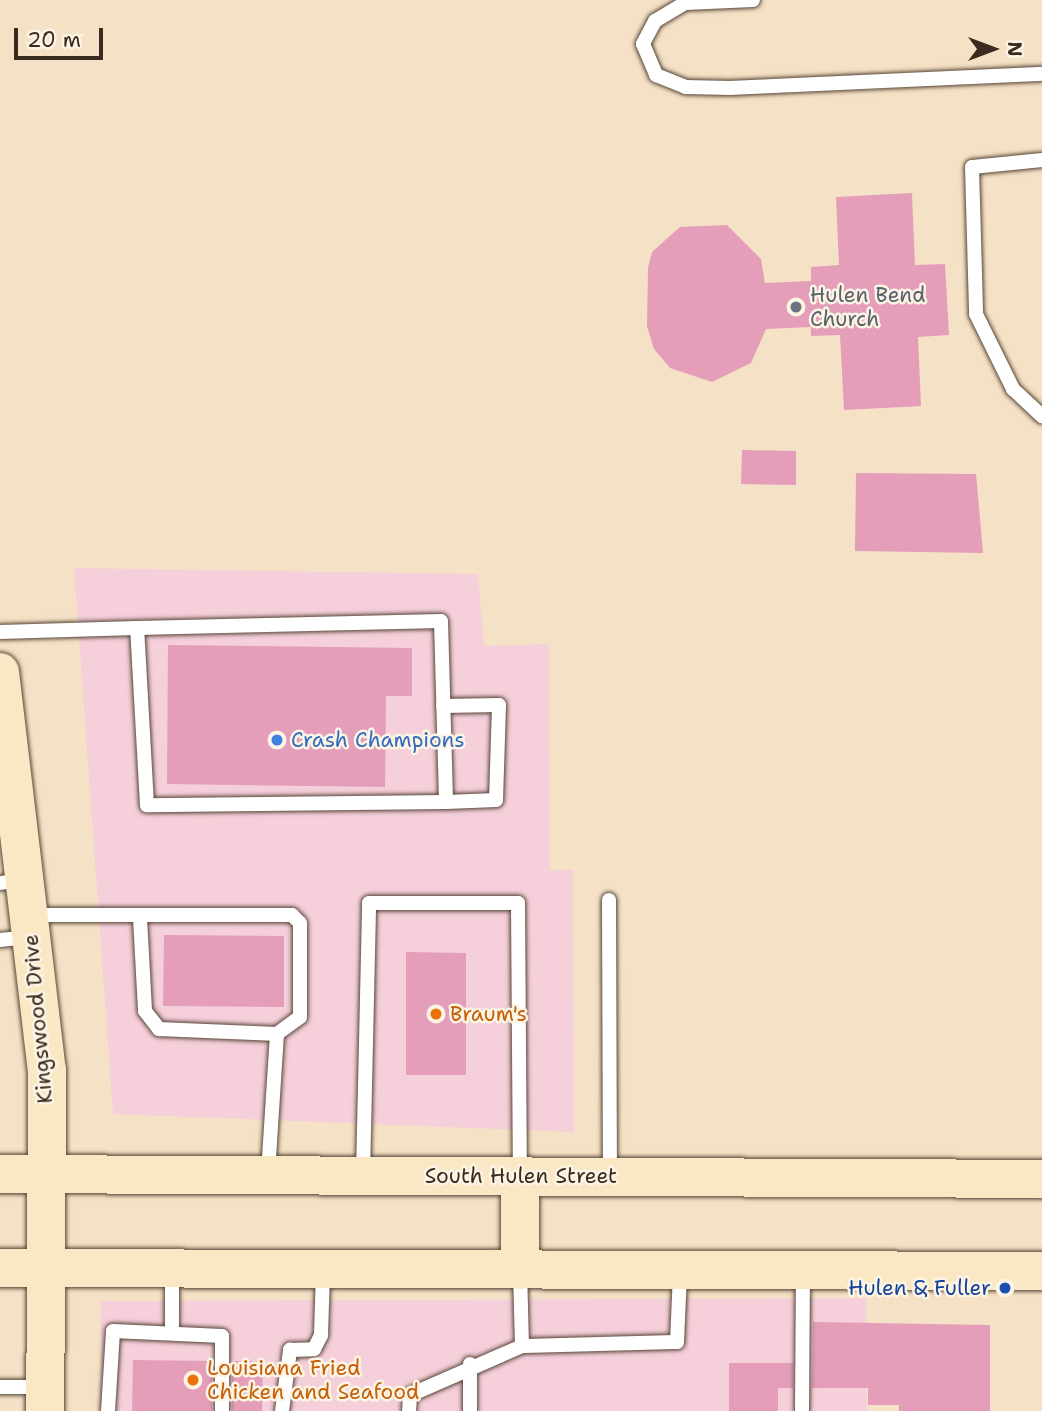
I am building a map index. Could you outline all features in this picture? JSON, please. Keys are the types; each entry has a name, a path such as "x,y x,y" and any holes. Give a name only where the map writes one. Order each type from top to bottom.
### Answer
{"main road":[{"name":"Kingswood Drive","path":"0,672 17,911 47,1070 45,1399"},
{"name":"South Hulen Street","path":"0,1174 1042,1179"},
{"path":"520,1175 520,1270"},
{"path":"0,1268 1042,1270"}],"lane":[{"path":"753,0 685,3 654,21 643,44 656,75 685,87 731,88 1042,74"},
{"path":"1042,160 972,167 976,314 1013,389 1042,416"},
{"path":"0,632 441,621 446,802"},
{"path":"137,628 147,805 496,800 499,705 443,706"},
{"path":"609,900 610,1176"},
{"path":"362,1175 369,903 518,903 520,1175"},
{"path":"17,911 140,918 164,911 292,915 300,923 300,1017 277,1034 159,1029 145,1011 140,918"},
{"path":"268,1175 277,1034"},
{"path":"172,1269 172,1334"},
{"path":"282,1411 290,1350 314,1349 321,1335 323,1270"},
{"path":"520,1270 522,1346"},
{"path":"410,1411 410,1395 470,1364 522,1346 677,1342 680,1270"},
{"path":"802,1411 803,1270"},
{"path":"108,1411 111,1332 222,1336 222,1411"},
{"path":"470,1364 470,1411"},
{"path":"0,1387 45,1399"}],"shaded area":[{"path":"74,568 478,574 484,646 549,644 550,870 573,870 574,1132 113,1114"},
{"path":"866,1298 867,1411 100,1411 101,1301"}],"building":[{"name":"Hulen Bend Church","path":"912,193 915,265 945,264 949,335 918,337 921,406 844,410 840,335 811,336 811,327 766,329 751,363 712,382 670,368 654,349 647,326 648,268 652,252 680,227 727,225 761,259 765,283 811,281 811,267 839,265 836,197"},
{"path":"742,450 796,451 796,485 741,484"},
{"path":"856,473 976,474 983,553 855,551"},
{"name":"Crash Champions","path":"168,645 412,648 412,696 386,696 385,787 167,784"},
{"path":"164,935 284,936 284,1007 163,1006"},
{"name":"Braum's","path":"406,952 466,953 466,1075 406,1075"},
{"path":"813,1322 990,1325 990,1411 899,1411 899,1405 868,1405 868,1388 812,1388"},
{"path":"133,1360 212,1361 212,1411 132,1411"},
{"path":"232,1361 263,1361 262,1411 232,1411"},
{"path":"729,1363 793,1363 793,1388 778,1388 778,1411 729,1411"}],"place":[{"name":"Hulen Bend Church","path":"796,307"},
{"name":"Crash Champions","path":"277,740"},
{"name":"Braum's","path":"436,1014"},
{"name":"Hulen & Fuller","path":"1005,1288"},
{"name":"Louisiana Fried Chicken and Seafood","path":"193,1380"}]}
